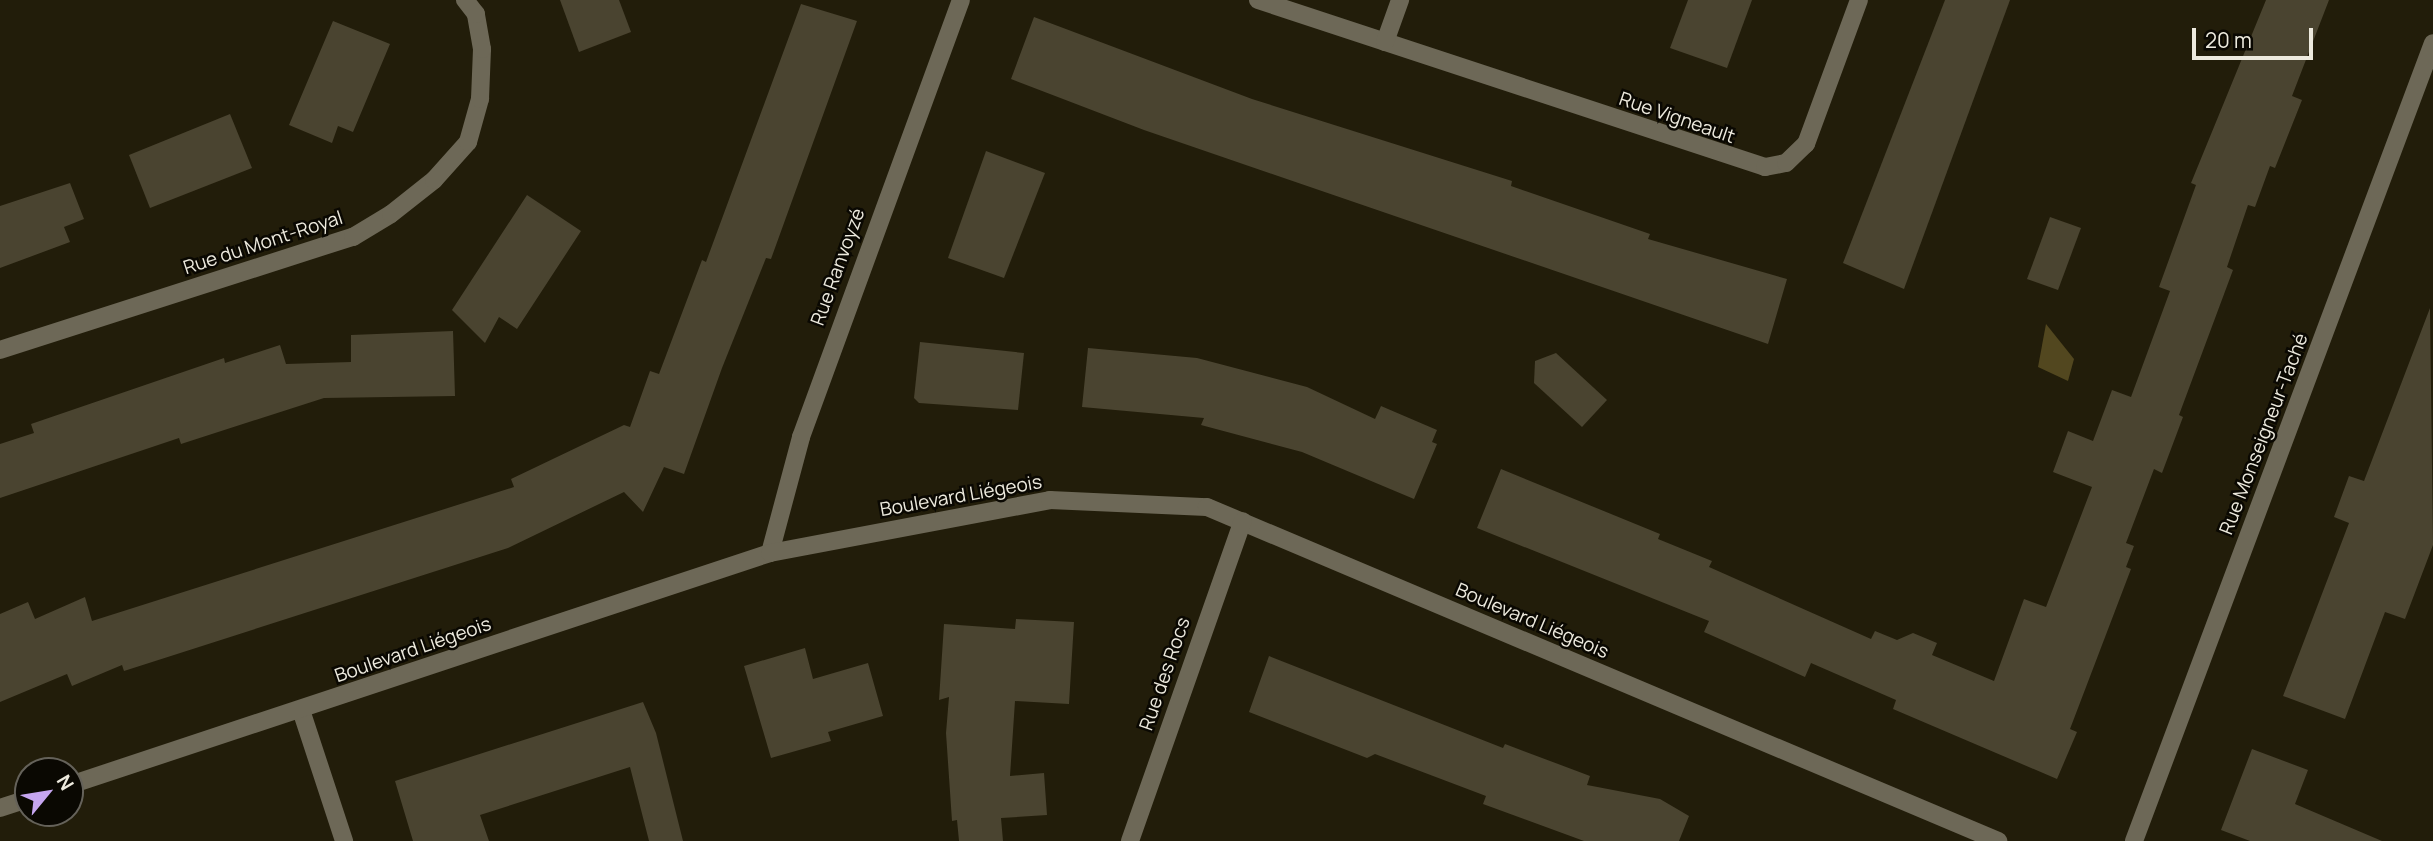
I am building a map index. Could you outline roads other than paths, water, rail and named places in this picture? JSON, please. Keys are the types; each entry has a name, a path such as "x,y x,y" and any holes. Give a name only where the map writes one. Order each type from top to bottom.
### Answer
{"street":[{"name":"Rue Ranvoyzé","path":"770,553 800,437 961,0"},
{"name":"Rue Vigneault","path":"1258,0 1765,167 1786,163 1806,144 1859,0"},
{"path":"1385,42 1400,0"},
{"name":"Rue du Mont-Royal","path":"0,350 354,237 391,214 434,180 468,142 480,99 482,50 470,7"},
{"name":"Rue Monseigneur-Taché","path":"2134,841 2433,43"},
{"name":"Boulevard Liégeois","path":"84,780 770,553 1050,500 1207,507 1998,841"},
{"name":"Rue des Rocs","path":"1130,841 1242,521"},
{"path":"301,710 344,841"}]}
